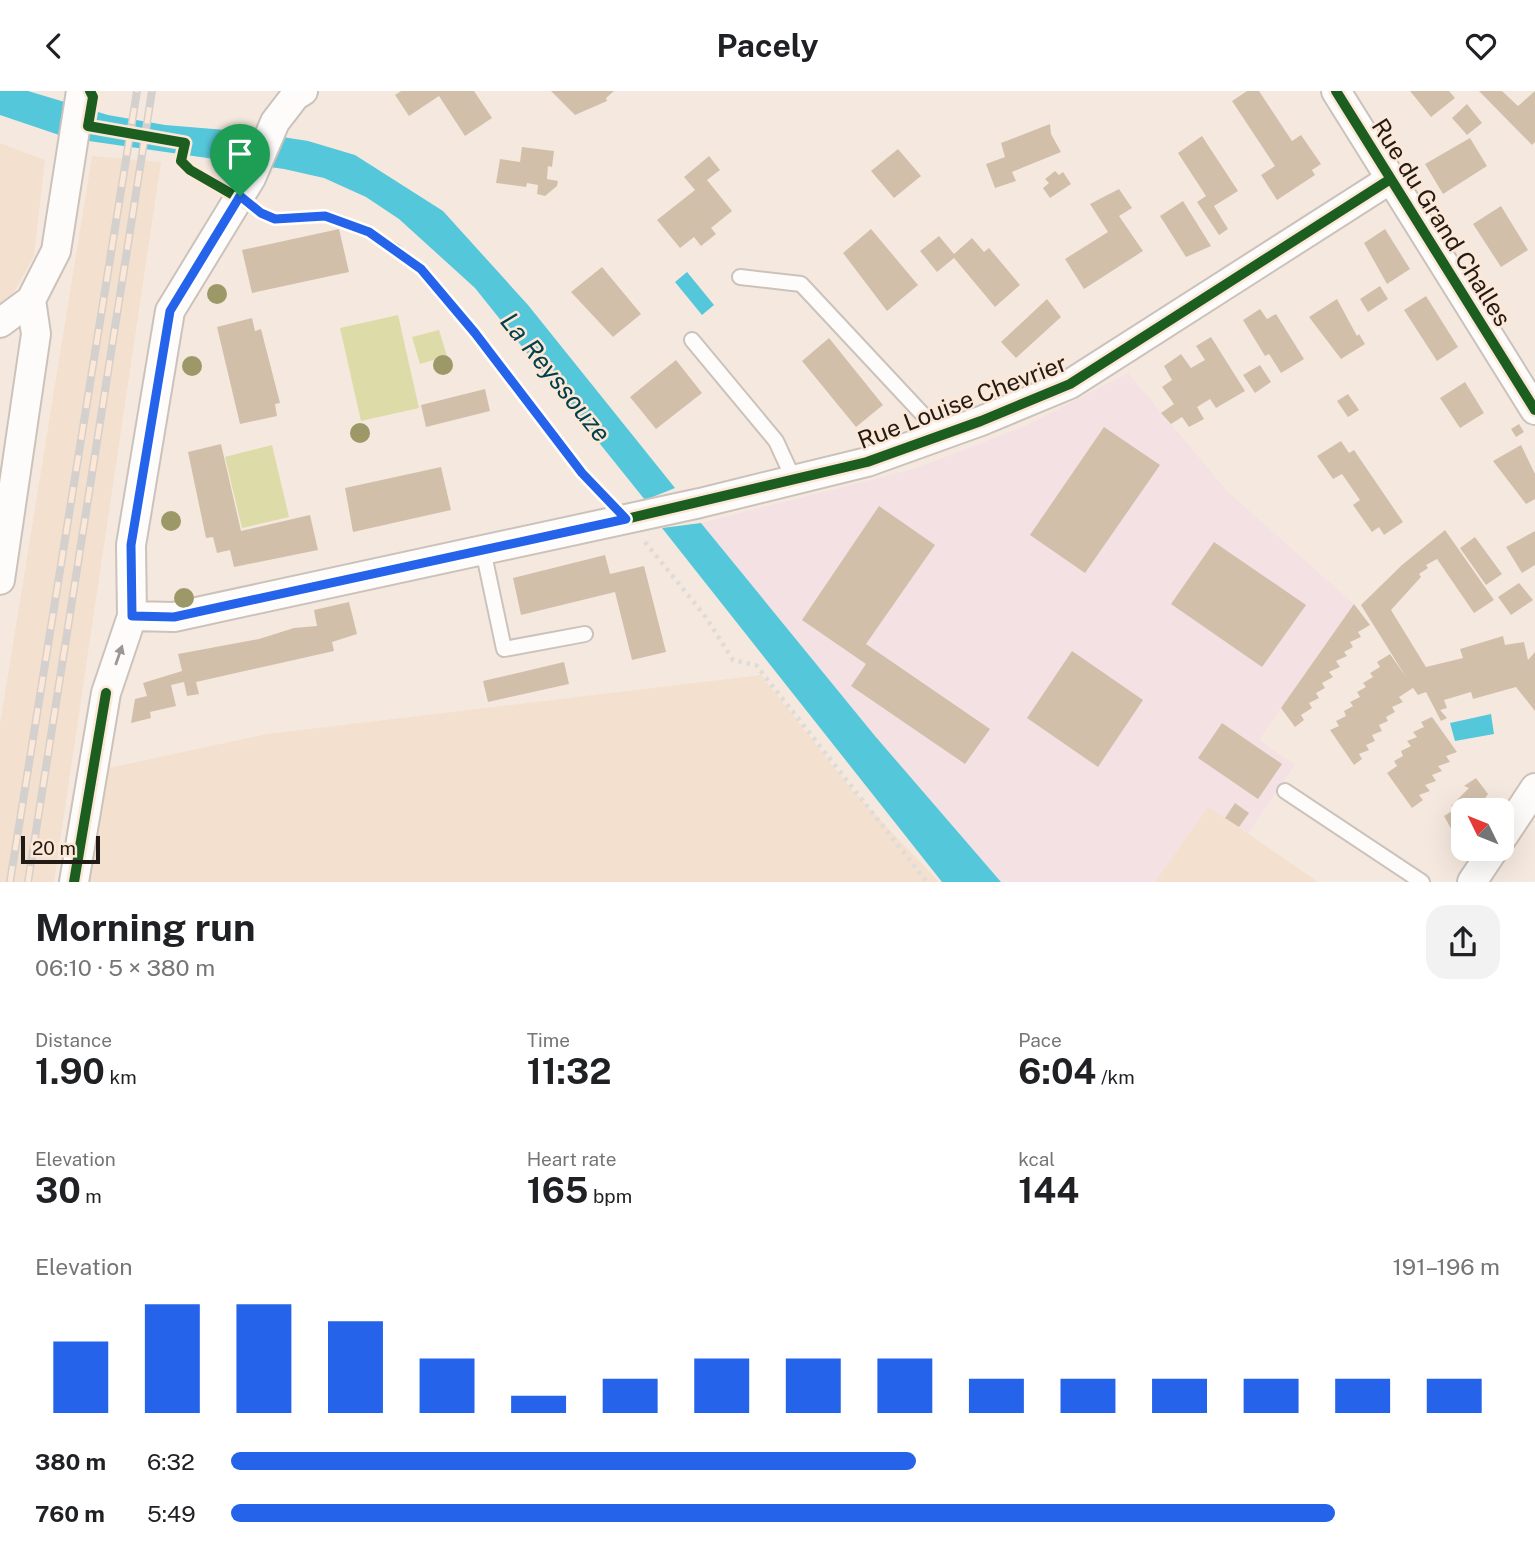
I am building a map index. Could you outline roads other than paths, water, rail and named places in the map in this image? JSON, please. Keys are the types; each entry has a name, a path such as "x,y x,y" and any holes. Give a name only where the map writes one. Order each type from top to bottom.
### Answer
{"street":[{"name":"Rue du Grand Challes","path":"1336,91 1535,411"},
{"path":"0,323 31,300 56,251 80,136 81,93"},
{"path":"74,882 106,693 132,616 131,545 170,311 251,177 275,122 297,93"},
{"name":"Rue Louise Chevrier","path":"132,616 174,617 699,503 867,462 1070,384 1389,180"},
{"path":"0,580 36,334 31,300"},
{"path":"1514,820 1535,788"},
{"path":"1472,882 1486,861"}],"lane":[{"path":"740,277 801,283 943,435"},
{"path":"692,340 776,441 794,480"},
{"path":"483,550 504,649 585,634"},
{"path":"1285,791 1422,882"}],"water":[{"name":"La Reyssouze","path":"0,91 28,91 108,115 165,125 250,132 308,141 355,155 443,211 528,305 675,488 645,500 475,288 399,219 366,197 324,178 284,169 68,138 0,115"},
{"path":"687,272 714,305 702,315 675,282"},
{"path":"701,523 875,736 1001,882 942,882 662,528"},
{"path":"1491,714 1494,734 1455,741 1450,723"}],"railway":[{"path":"10,882 137,91"},
{"path":"28,882 152,91"}]}
